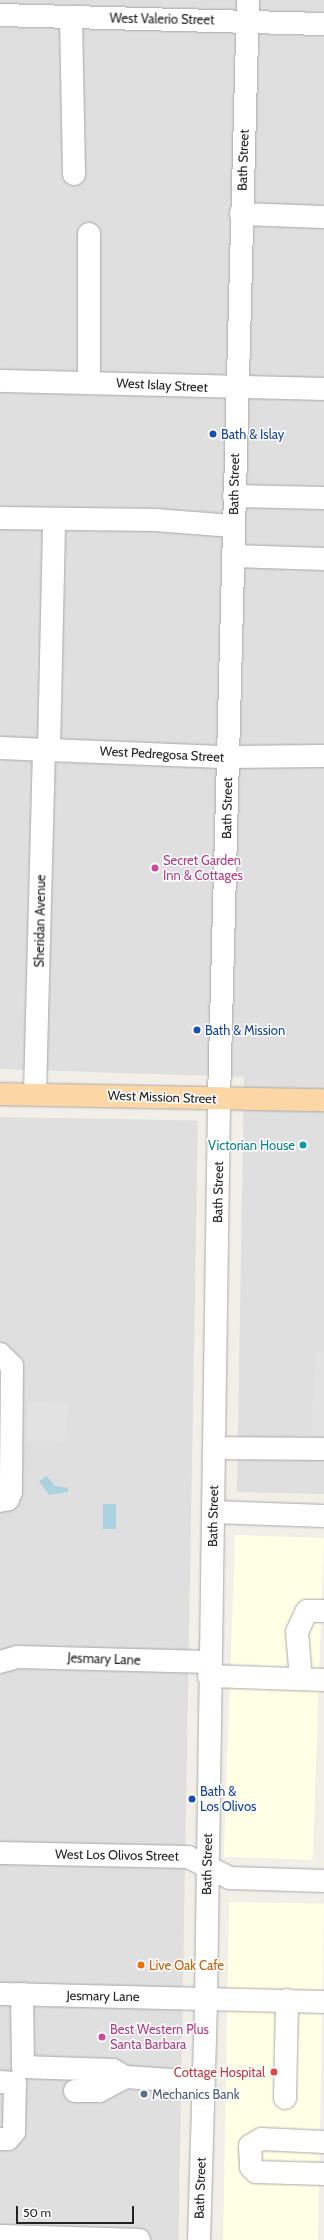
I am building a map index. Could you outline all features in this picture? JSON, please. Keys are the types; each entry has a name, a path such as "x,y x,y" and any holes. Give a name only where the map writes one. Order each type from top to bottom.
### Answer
{"main road":[{"name":"West Mission Street","path":"0,1094 35,1093 324,1100"}],"street":[{"name":"West Valerio Street","path":"0,15 71,17 248,10 324,24"},
{"name":"Bath Street","path":"199,2240 206,1999 219,1098 241,214 248,10"},
{"path":"71,17 74,174"},
{"path":"241,214 324,217"},
{"path":"89,234 89,381"},
{"name":"West Islay Street","path":"0,381 89,381 237,389 324,388"},
{"path":"234,496 324,498"},
{"path":"0,518 234,526"},
{"name":"Sheridan Avenue","path":"35,1093 54,519"},
{"path":"233,556 324,559"},
{"name":"West Pedregosa Street","path":"0,748 46,748 228,757 324,756"},
{"path":"0,1354 9,1360 12,1380 12,1492 8,1499 0,1501"},
{"path":"214,1448 324,1449"},
{"path":"213,1512 324,1516"},
{"path":"301,1679 297,1632 307,1611 324,1612"},
{"name":"Jesmary Lane","path":"0,1662 17,1657 210,1669 301,1679 324,1680"},
{"name":"West Los Olivos Street","path":"0,1853 188,1857 207,1868 230,1878 324,1880"},
{"name":"Jesmary Lane","path":"0,1994 324,2002"},
{"path":"22,1994 23,2067 114,2070 125,2077 203,2082"},
{"path":"285,2098 287,2000"},
{"path":"75,2091 100,2091 125,2077"},
{"path":"0,2082 15,2083 14,2132 8,2139 0,2139"},
{"path":"324,2142 261,2139 250,2146 251,2167 256,2172 324,2174"},
{"path":"0,2236 58,2239 139,2240"}],"shaded area":[{"path":"0,0 324,0 324,1494 237,1492 244,1077 0,1069"},
{"path":"0,1117 198,1120 178,2240 0,2240"},
{"path":"316,1352 324,1353 324,1449 310,1448"},
{"path":"28,1402 68,1404 66,1443 26,1441"},
{"path":"235,1535 324,1538 313,1860 224,1857"},
{"name":"Cottage Hospital","path":"229,1902 324,1904 318,2240 223,2240"}],"water":[{"path":"47,1476 55,1486 68,1488 68,1492 49,1495 39,1481"},
{"path":"103,1504 116,1504 116,1529 103,1529"}],"place":[{"name":"Bath & Islay","path":"213,434"},
{"name":"Secret Garden Inn & Cottages","path":"155,868"},
{"name":"Bath & Mission","path":"197,1030"},
{"name":"Victorian House","path":"303,1145"},
{"name":"Bath & Los Olivos","path":"192,1799"},
{"name":"Live Oak Cafe","path":"141,1965"},
{"name":"Best Western Plus Santa Barbara","path":"102,2037"},
{"name":"Cottage Hospital","path":"274,2072"},
{"name":"Mechanics Bank","path":"144,2094"}]}
